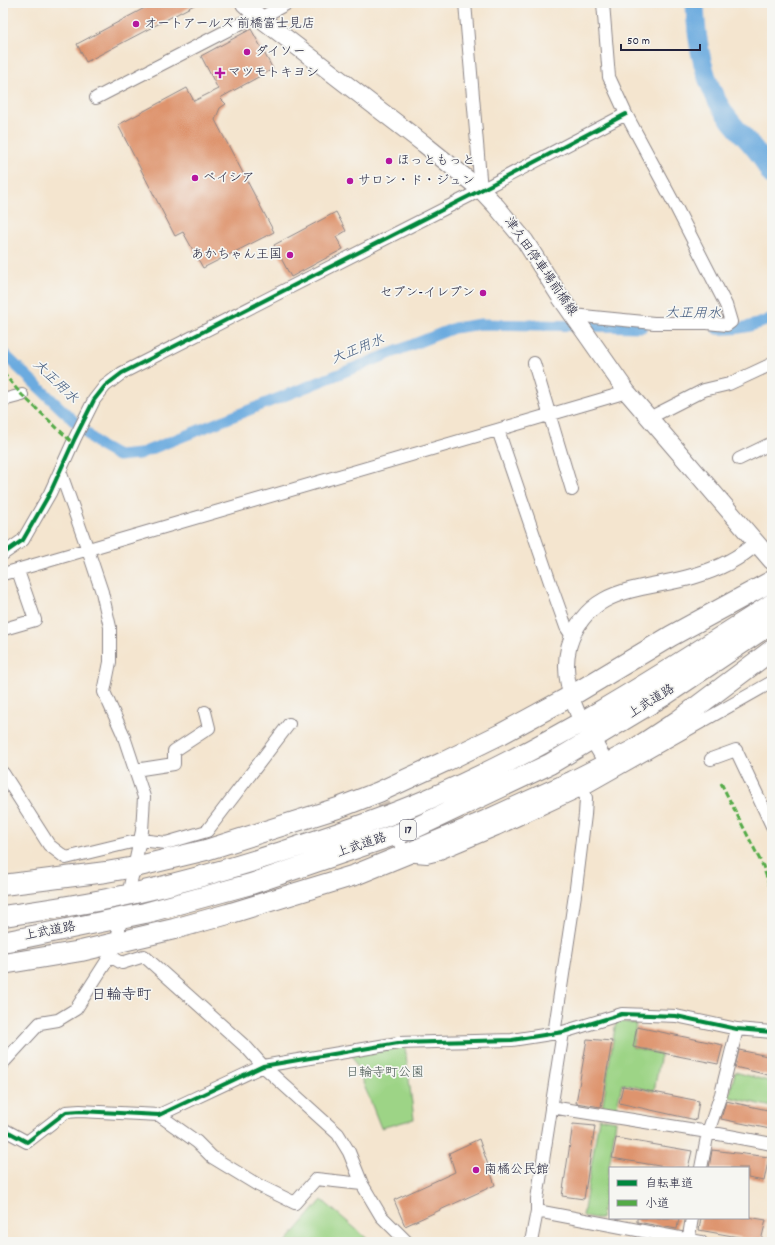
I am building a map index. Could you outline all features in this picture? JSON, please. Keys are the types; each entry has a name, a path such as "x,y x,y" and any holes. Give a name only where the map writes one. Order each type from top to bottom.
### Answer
{"highway":[{"path":"3,885 135,867 206,850 338,808 381,798 501,734 574,705 671,636 771,582"},
{"name":"上武道路","path":"3,916 58,908 128,894 244,865 354,828 425,801 560,734 651,681 772,604"},
{"name":"上武道路","path":"3,942 145,913 251,884 415,828 550,764 665,695 772,622"},
{"name":"17","path":"3,964 81,951 113,950 174,929 354,875 401,846 490,819 572,782 607,764 638,747 679,720 772,650"}],"main road":[{"name":"津久田停車場前橋線","path":"244,3 258,17 424,144 481,190 525,241 574,316 627,392 772,561"}],"street":[{"path":"96,98 288,3"},
{"path":"465,3 481,190"},
{"path":"574,316 654,323 707,323 728,325 731,322 726,305 626,114 609,77 603,3"},
{"path":"3,554 23,540 50,493 94,400 105,386 122,373 481,190 626,114"},
{"path":"534,363 572,490"},
{"path":"649,418 704,390 729,384 772,364"},
{"path":"3,574 18,571 627,392"},
{"path":"3,400 22,395"},
{"path":"498,430 566,627 572,636"},
{"path":"739,459 772,444"},
{"path":"60,471 102,592 110,627 110,662 104,692 123,734 144,797 142,831 130,886"},
{"path":"574,705 568,684 566,663 568,650 577,626 601,602 635,588 707,572 738,558 756,543"},
{"path":"4,629 36,620 18,571"},
{"path":"401,846 427,857 504,826 583,790 772,682"},
{"path":"135,770 174,764 174,751 209,728 205,712"},
{"path":"3,773 49,845 66,858 140,840 166,843 208,831 289,724"},
{"path":"594,742 607,764"},
{"path":"711,759 736,750 772,826"},
{"path":"531,1242 537,1211 536,1199 551,1107 558,1033 585,815 586,798 583,790"},
{"path":"3,1063 40,1023 58,1020 76,1009 113,950 121,920"},
{"path":"113,950 122,963 144,956 247,1048 263,1066 338,1134 349,1152 362,1184 381,1216 407,1242"},
{"path":"3,1129 27,1142 66,1112 80,1111 159,1115 263,1066 398,1042 512,1040 558,1033 622,1014 676,1016 737,1029 772,1032"},
{"path":"701,1167 708,1132 721,1094 737,1029"},
{"path":"551,1107 708,1132 772,1144"},
{"path":"159,1115 197,1142 212,1157 258,1185 294,1203 316,1179 362,1184"},
{"path":"537,1211 688,1241 701,1242"},
{"path":"688,1241 692,1219"}],"green space":[{"path":"616,1021 636,1024 632,1047 661,1054 654,1091 622,1084 616,1110 602,1109"},
{"name":"日輪寺町公園","path":"405,1047 414,1119 381,1128 352,1055"},
{"path":"735,1072 772,1082 772,1107 729,1097"},
{"path":"599,1118 616,1121 601,1219 583,1216"},
{"path":"322,1200 371,1242 286,1242"}],"building":[{"name":"オートアールズ 前橋富士見店","path":"154,3 198,3 86,62 77,44"},
{"name":"ベイシア","path":"251,29 273,69 220,98 226,104 220,108 215,120 274,232 203,268 183,232 175,236 118,125 187,88 194,101 218,89 201,56"},
{"path":"336,212 346,231 336,237 343,249 291,277 274,245"},
{"path":"637,1027 723,1045 718,1064 633,1047"},
{"path":"587,1039 612,1041 601,1107 576,1103"},
{"path":"739,1050 772,1057 772,1076 735,1067"},
{"path":"623,1086 699,1101 696,1120 619,1103"},
{"path":"726,1101 772,1111 770,1129 721,1119"},
{"path":"573,1124 595,1126 584,1199 562,1196"},
{"path":"616,1138 692,1151 688,1167 665,1167 612,1158"},
{"path":"479,1139 495,1185 405,1226 394,1200 455,1172 449,1153"},
{"path":"712,1150 769,1157 764,1181 749,1178 749,1167 709,1167"},
{"path":"749,1217 766,1220 761,1241 699,1230 701,1219 749,1219"},
{"path":"637,1219 679,1219 677,1229 637,1222"}],"waterway":[{"path":"695,3 699,46 705,73 710,87 716,100 728,118 757,151 772,176"},
{"name":"大正用水","path":"717,329 745,327 759,324 772,318"},
{"name":"大正用水","path":"3,353 100,446 118,456 139,454 454,328 481,324 642,327"}],"tunnel":[{"path":"383,803 398,838"}],"marked path":[{"path":"3,373 22,395 73,443"},
{"path":"721,783 763,866 772,893"}],"cycle path":[{"path":"3,554 23,540 50,493 94,400 105,386 122,373 481,190 626,114"},
{"path":"3,1129 27,1142 66,1112 80,1111 159,1115 263,1066 398,1043 512,1040 563,1032 622,1014 676,1016 737,1029 772,1032"}],"place":[{"name":"オートアールズ 前橋富士見店","path":"136,24"},
{"name":"ダイソー","path":"247,52"},
{"name":"マツモトキヨシ","path":"220,73"},
{"name":"ほっともっと","path":"389,161"},
{"name":"ベイシア","path":"195,178"},
{"name":"サロン・ド・ジュン","path":"350,181"},
{"name":"あかちゃん王国","path":"290,255"},
{"name":"セブン-イレブン","path":"483,293"},
{"name":"南橘公民館","path":"476,1170"}],"district":[{"name":"日輪寺町","path":"121,996"}]}
